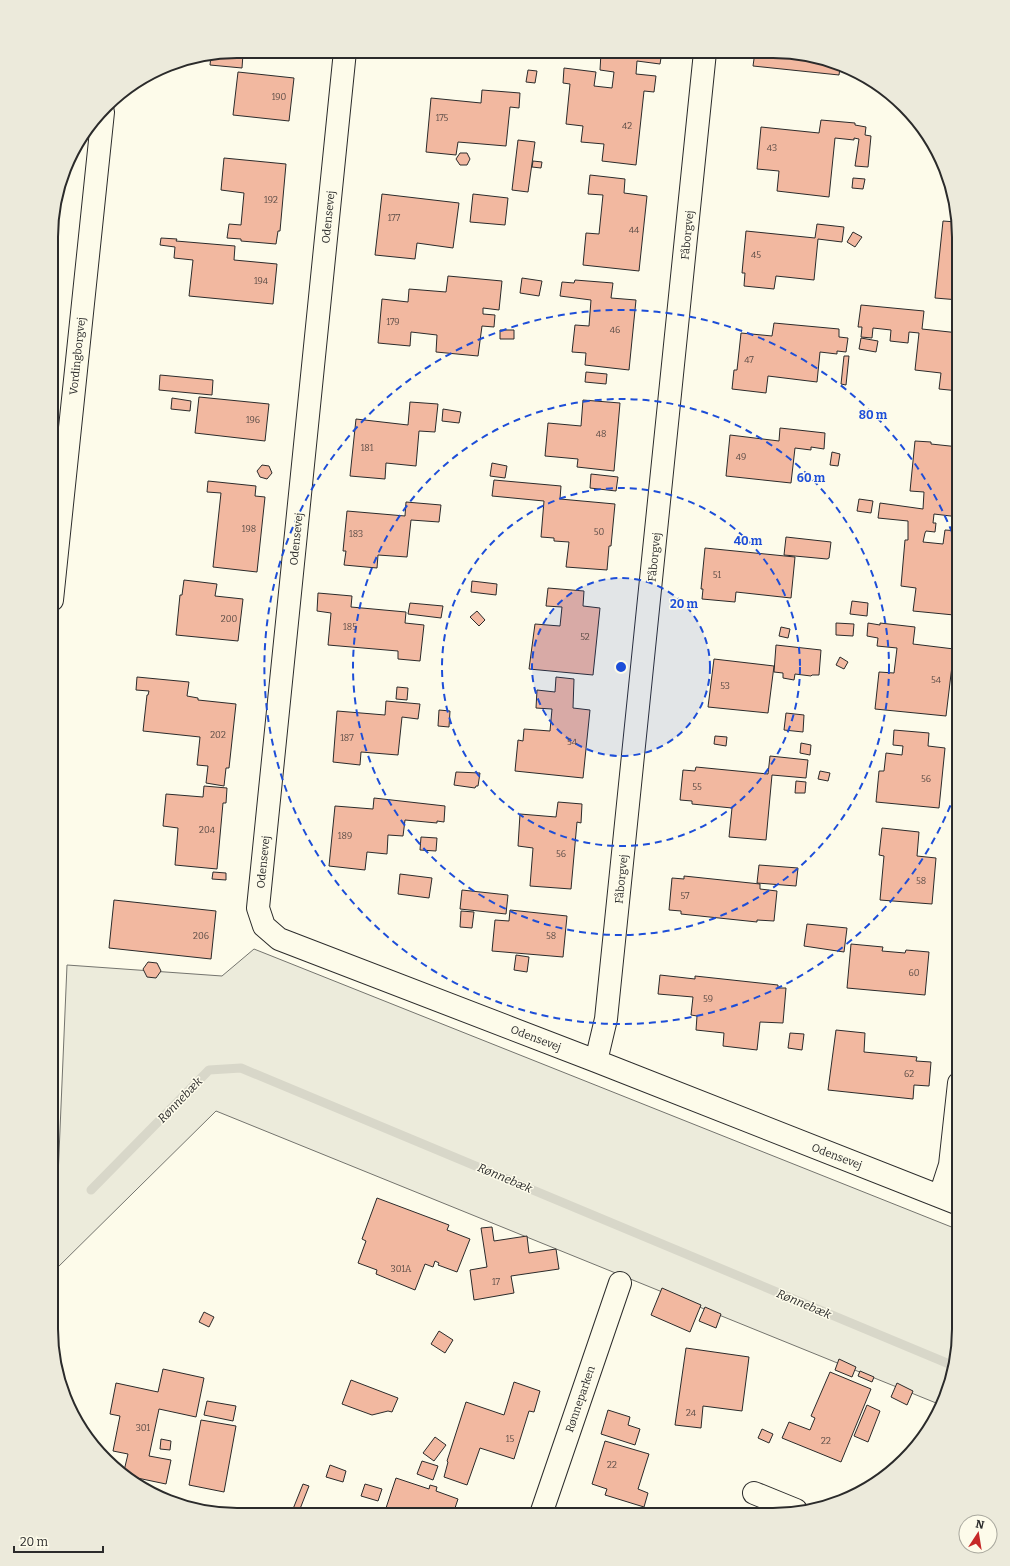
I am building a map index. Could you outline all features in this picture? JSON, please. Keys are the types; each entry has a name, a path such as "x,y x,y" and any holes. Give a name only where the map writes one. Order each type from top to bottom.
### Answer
{"street":[{"name":"Odensevej","path":"344,58 258,908 264,926 279,940 596,1061 949,1200"},
{"name":"Fåborgvej","path":"596,1061 606,1019 704,58"},
{"name":"Vordingborgvej","path":"58,543 102,119"},
{"path":"949,1200 952,1147"},
{"name":"Rønneparken","path":"543,1508 620,1283"},
{"path":"754,1493 789,1507"}],"shaded area":[{"path":"254,949 952,1227 952,1341 949,1364 943,1387 936,1403 216,1111 58,1267 58,1177 67,965 222,976"}],"building":[{"path":"225,58 243,58 242,68 210,65 211,60"},
{"path":"601,58 661,58 660,64 637,61 636,74 656,76 654,92 644,91 636,165 602,161 604,144 581,142 583,126 566,124 570,84 563,83 564,68 596,72 594,86 612,88 614,72 600,70"},
{"path":"754,58 785,58 808,61 840,71 839,75 753,66"},
{"path":"528,70 537,71 535,83 526,82"},
{"path":"238,72 294,78 289,121 233,115"},
{"path":"482,90 520,93 519,108 510,107 506,146 458,142 456,155 426,152 431,98 481,103"},
{"path":"821,120 855,123 855,125 866,127 865,135 871,136 868,167 855,166 859,139 854,138 854,140 835,138 829,197 777,191 779,171 757,169 761,127 819,133"},
{"path":"518,140 535,142 528,192 512,190"},
{"path":"460,153 467,153 470,159 467,165 460,165 456,159"},
{"path":"224,158 286,164 280,231 278,231 276,244 241,241 241,239 227,238 229,224 241,225 244,193 221,190"},
{"path":"533,161 542,162 541,168 532,167"},
{"path":"590,175 625,179 624,193 647,196 639,271 583,265 586,233 599,234 603,195 588,194"},
{"path":"853,178 865,179 863,189 852,188"},
{"path":"382,194 459,203 453,248 417,243 415,259 375,255"},
{"path":"473,194 508,198 505,225 470,222"},
{"path":"943,221 951,222 952,299 935,298"},
{"path":"817,224 844,227 842,242 818,239 814,280 776,276 774,289 744,286 745,273 742,273 746,231 815,238"},
{"path":"853,232 862,237 855,247 847,242"},
{"path":"161,238 177,239 176,241 235,246 234,260 277,264 273,304 189,296 193,260 174,258 175,247 160,245"},
{"path":"448,276 502,281 499,310 483,308 483,314 495,315 494,327 482,326 478,356 436,352 437,335 411,332 410,346 378,343 382,299 408,302 409,289 446,292"},
{"path":"522,278 542,281 539,296 520,293"},
{"path":"575,280 613,283 611,298 636,300 629,370 585,365 586,353 572,352 575,325 589,326 591,300 560,296 562,282 574,283"},
{"path":"861,305 924,311 922,329 952,332 952,390 939,389 941,373 915,370 919,333 909,332 908,343 890,341 891,330 873,328 872,338 861,337 862,327 858,327"},
{"path":"774,323 839,329 839,337 848,338 846,352 837,351 837,354 820,352 817,382 768,376 766,393 732,389 734,370 737,370 741,333 772,336"},
{"path":"500,330 514,330 514,339 500,339"},
{"path":"861,338 878,341 876,352 859,349"},
{"path":"844,356 849,356 846,385 841,384"},
{"path":"586,372 607,374 606,384 585,382"},
{"path":"160,375 213,380 212,395 159,390"},
{"path":"199,397 269,404 265,441 195,433"},
{"path":"172,398 191,401 190,411 171,409"},
{"path":"583,400 620,403 614,471 577,467 578,459 545,456 548,423 581,426"},
{"path":"410,402 438,404 435,432 419,431 416,466 386,463 385,479 350,476 356,419 408,425"},
{"path":"443,409 461,412 459,423 442,421"},
{"path":"780,428 825,433 824,449 811,447 811,450 795,448 791,483 726,476 730,435 779,441"},
{"path":"915,441 931,442 931,444 952,446 952,516 934,514 933,523 936,523 935,532 926,531 923,542 943,544 945,530 952,530 952,615 913,611 916,588 901,586 905,540 908,540 908,521 878,518 880,503 923,509 924,492 910,491"},
{"path":"832,452 840,454 838,466 830,465"},
{"path":"492,463 507,466 505,478 490,476"},
{"path":"262,465 269,466 272,473 267,479 260,477 257,471"},
{"path":"591,474 618,477 616,491 590,488"},
{"path":"494,480 561,486 560,499 615,504 607,570 566,567 569,542 554,541 554,538 541,537 544,501 492,496"},
{"path":"208,481 256,486 255,496 265,497 257,572 213,567 221,493 207,492"},
{"path":"859,499 873,501 871,513 857,511"},
{"path":"406,502 441,505 439,522 411,520 407,557 378,555 377,568 344,565 346,551 343,551 347,511 405,516"},
{"path":"786,537 831,542 829,558 784,555"},
{"path":"705,548 795,557 791,598 736,592 735,602 702,599 703,589 701,589"},
{"path":"184,580 217,584 215,596 243,599 238,641 176,635 180,595 182,595"},
{"path":"472,581 497,584 496,595 471,592"},
{"path":"548,588 584,591 583,606 600,608 593,675 529,669 535,624 560,626 562,607 546,606"},
{"path":"318,593 352,596 351,607 406,612 405,623 424,625 420,661 398,659 398,651 328,645 331,613 317,611"},
{"path":"852,601 868,603 867,616 850,614"},
{"path":"410,603 443,606 441,618 408,614"},
{"path":"477,611 485,620 479,626 470,617"},
{"path":"836,623 854,624 853,636 836,635"},
{"path":"868,623 915,627 913,644 952,649 952,666 946,716 875,709 879,672 894,673 897,648 877,646 878,638 867,636"},
{"path":"781,627 790,629 788,638 779,636"},
{"path":"776,645 821,650 819,675 811,676 795,674 794,680 783,678 783,673 774,672"},
{"path":"840,657 848,662 844,669 836,665"},
{"path":"714,659 774,666 768,713 708,707"},
{"path":"137,677 189,682 187,696 198,698 198,700 236,704 229,768 226,768 224,786 206,783 208,766 197,765 200,737 143,731 147,695 149,691 136,690"},
{"path":"556,677 574,679 573,708 590,710 583,778 515,771 518,740 523,741 524,729 550,731 552,709 536,708 537,690 555,692"},
{"path":"397,687 408,688 407,700 396,699"},
{"path":"386,701 420,704 418,719 402,717 398,755 361,752 360,765 333,762 337,711 385,715"},
{"path":"439,710 450,711 449,727 438,726"},
{"path":"786,713 804,715 803,732 784,730"},
{"path":"894,730 929,733 928,746 945,748 939,808 876,802 879,771 884,771 886,753 902,755 903,746 893,745"},
{"path":"715,736 727,737 726,746 714,744"},
{"path":"801,743 811,745 810,755 800,753"},
{"path":"770,756 808,760 806,778 772,775 766,840 729,837 732,808 692,804 692,801 680,800 683,770 695,771 696,767 768,774"},
{"path":"820,771 830,773 828,781 818,779"},
{"path":"456,772 480,773 478,786 475,788 454,785"},
{"path":"796,781 806,782 805,793 795,793"},
{"path":"204,786 227,788 226,803 223,803 217,869 175,865 178,828 163,826 166,794 203,797"},
{"path":"374,798 445,806 444,822 437,821 437,823 405,820 403,836 388,835 387,854 367,852 365,870 329,866 335,806 373,809"},
{"path":"558,802 582,804 581,823 577,822 571,889 530,886 533,848 518,846 520,814 556,817"},
{"path":"882,828 919,832 917,856 936,858 932,904 880,900 884,856 879,855"},
{"path":"421,837 437,838 436,851 420,850"},
{"path":"759,865 798,868 796,886 757,883"},
{"path":"213,872 226,873 226,880 212,879"},
{"path":"400,874 432,878 429,898 398,894"},
{"path":"684,876 760,884 760,889 777,891 774,921 757,920 757,922 681,914 681,911 669,910 672,878 684,879"},
{"path":"462,890 508,895 506,914 460,909"},
{"path":"114,900 216,911 211,959 109,948"},
{"path":"510,910 567,916 563,957 492,951 495,920 509,921"},
{"path":"461,911 474,912 472,928 460,927"},
{"path":"807,924 847,928 844,952 804,946"},
{"path":"851,944 883,947 882,951 905,953 906,950 929,952 925,995 847,988"},
{"path":"516,955 529,957 527,972 514,970"},
{"path":"148,962 157,963 161,971 156,978 147,977 143,969"},
{"path":"660,975 695,979 695,976 778,985 778,988 786,988 783,1023 760,1022 757,1050 723,1046 724,1033 696,1030 697,1016 691,1015 693,997 658,994"},
{"path":"836,1030 865,1033 864,1052 917,1057 916,1061 931,1062 929,1086 914,1085 913,1099 828,1090"},
{"path":"790,1033 804,1034 802,1050 788,1048"},
{"path":"377,1198 449,1225 447,1230 470,1239 457,1272 438,1265 439,1263 435,1261 433,1267 425,1264 415,1290 376,1274 377,1270 358,1263 366,1241 362,1239"},
{"path":"492,1227 494,1241 527,1236 529,1253 556,1249 559,1269 511,1276 514,1293 474,1300 470,1270 487,1267 481,1228"},
{"path":"662,1288 701,1305 690,1332 651,1315"},
{"path":"705,1307 721,1314 716,1328 699,1321"},
{"path":"204,1312 214,1317 209,1327 199,1322"},
{"path":"439,1331 453,1340 445,1353 431,1344"},
{"path":"686,1348 749,1357 742,1411 703,1406 701,1428 675,1425"},
{"path":"839,1359 856,1367 852,1377 835,1370"},
{"path":"163,1369 204,1378 196,1417 159,1409 149,1456 171,1460 166,1484 137,1478 125,1468 128,1454 113,1451 120,1416 110,1414 116,1383 158,1392"},
{"path":"860,1371 874,1377 872,1382 858,1376"},
{"path":"830,1372 871,1389 841,1462 782,1438 789,1422 810,1430 815,1418 811,1416"},
{"path":"351,1380 398,1398 392,1412 388,1411 372,1415 342,1404"},
{"path":"514,1382 540,1391 534,1412 529,1411 514,1459 480,1448 467,1485 444,1477 447,1461 466,1402 504,1415"},
{"path":"897,1383 913,1391 907,1405 891,1397"},
{"path":"207,1401 236,1406 233,1421 204,1415"},
{"path":"867,1405 880,1411 868,1442 854,1436"},
{"path":"608,1410 630,1417 628,1425 640,1429 635,1445 601,1434"},
{"path":"201,1420 236,1426 224,1492 189,1485"},
{"path":"762,1429 773,1434 769,1443 758,1438"},
{"path":"435,1437 446,1445 434,1461 423,1453"},
{"path":"161,1439 171,1441 170,1450 160,1449"},
{"path":"605,1441 649,1454 638,1489 648,1493 644,1507 605,1495 607,1489 592,1484"},
{"path":"422,1461 438,1466 433,1480 417,1474"},
{"path":"330,1465 346,1471 343,1482 326,1477"},
{"path":"396,1478 429,1489 430,1485 437,1487 436,1491 458,1499 455,1508 386,1508"},
{"path":"303,1484 309,1486 300,1508 293,1508"},
{"path":"365,1484 382,1489 378,1501 361,1496"}],"waterway":[{"name":"Rønnebæk","path":"91,1190 209,1070 241,1068 949,1364"}]}
